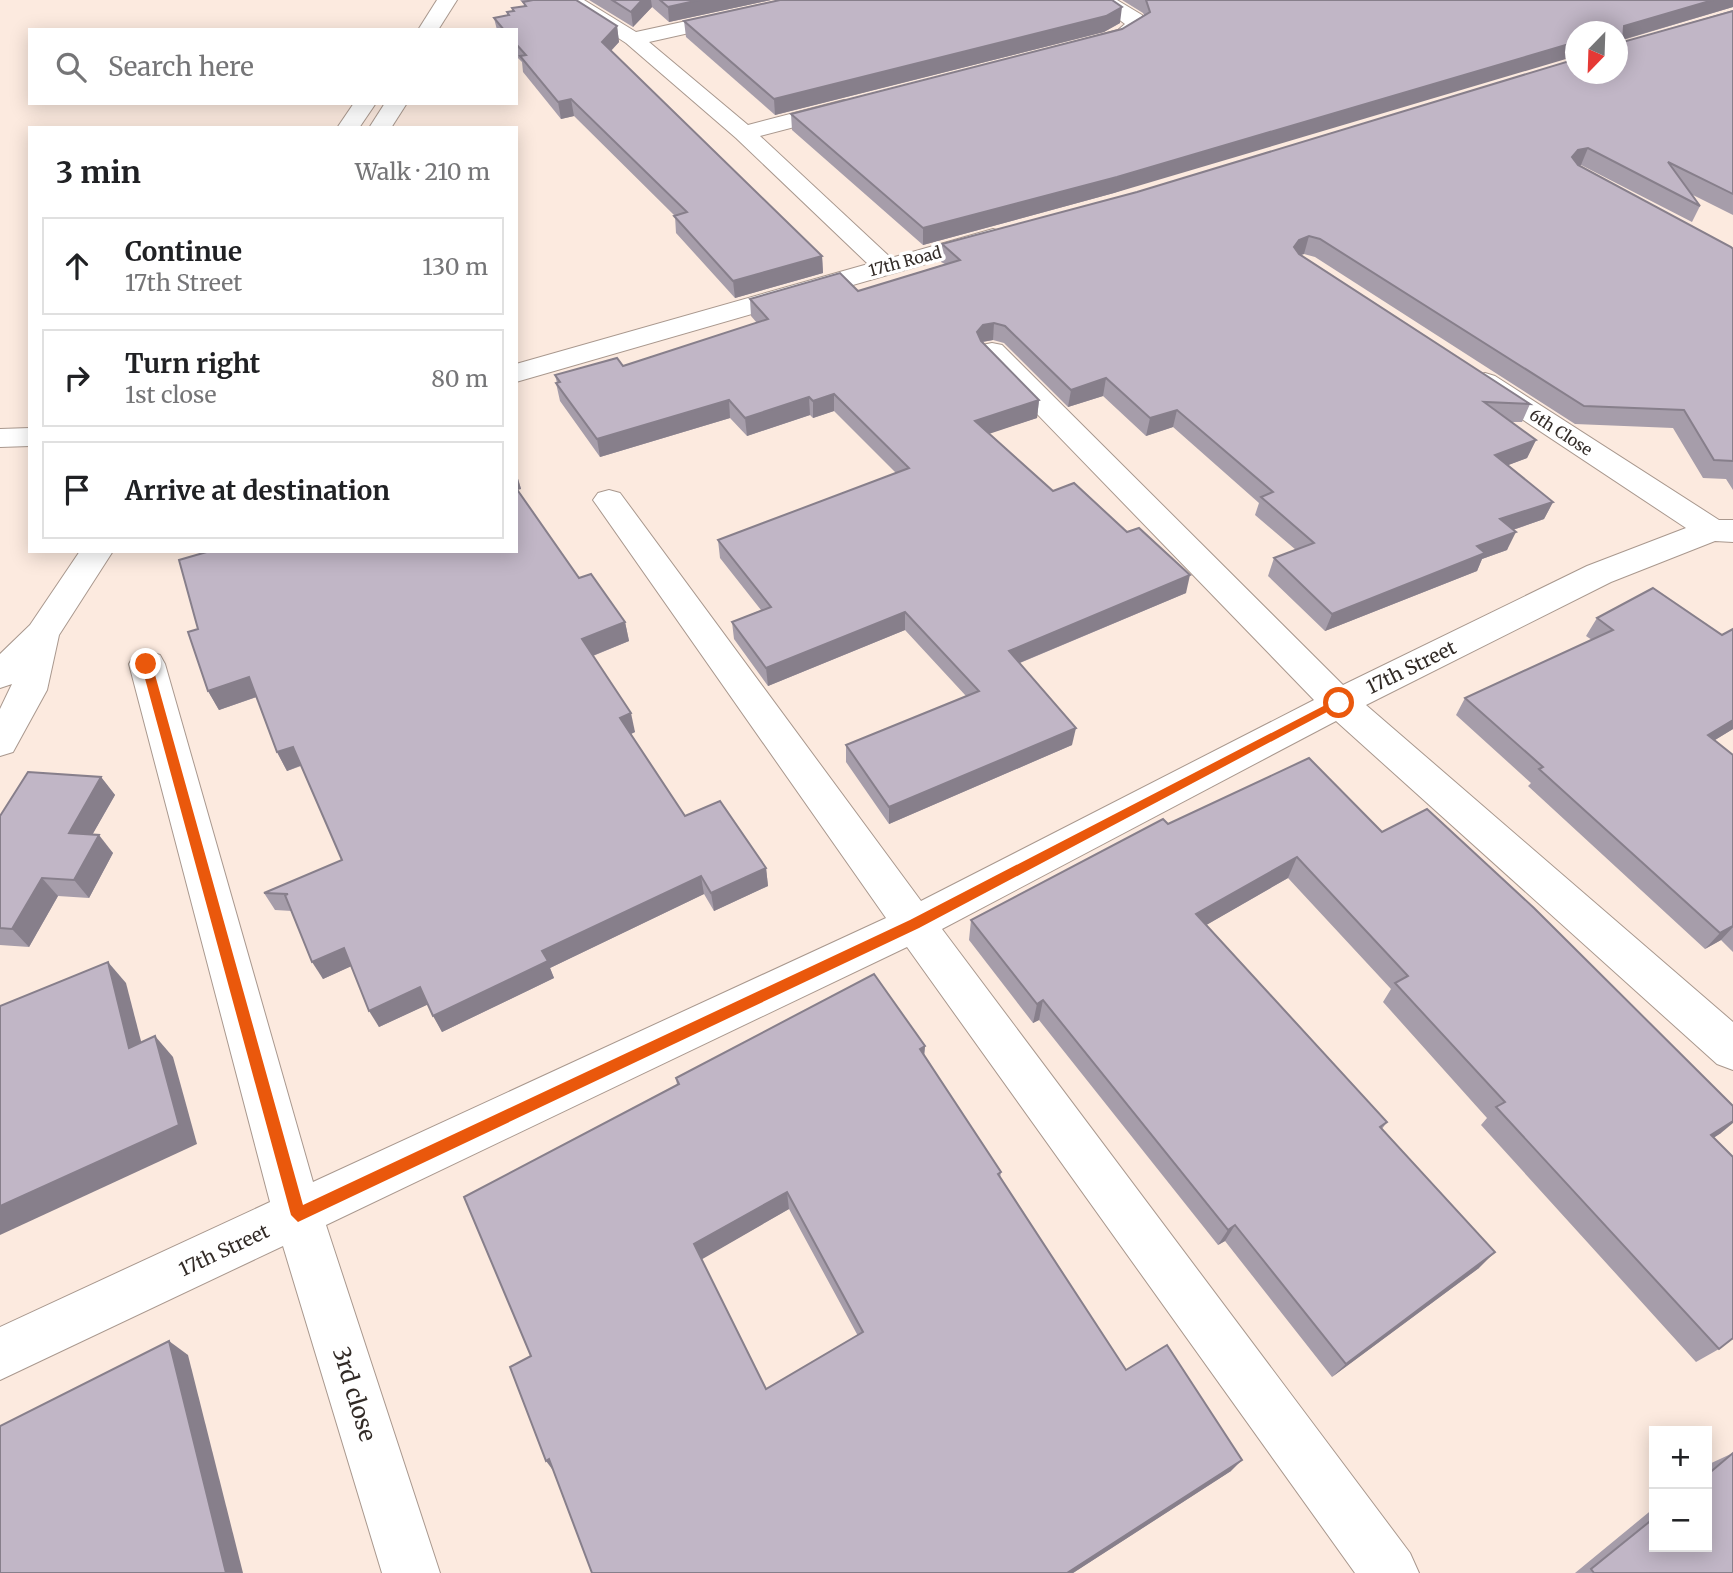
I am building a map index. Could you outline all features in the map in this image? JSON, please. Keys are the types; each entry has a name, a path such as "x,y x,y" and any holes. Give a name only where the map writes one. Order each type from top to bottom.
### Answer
{"street":[{"path":"429,28 447,0"},
{"path":"570,0 633,39 744,133 886,266"},
{"path":"633,39 810,0"},
{"path":"1072,48 1125,34 1135,26 1135,19 1128,12 1103,0"},
{"path":"744,133 862,102"},
{"path":"349,126 364,105"},
{"path":"381,126 395,105"},
{"name":"17th Road","path":"518,372 1018,230"},
{"path":"992,351 1339,703 1733,1050"},
{"name":"6th Close","path":"1468,371 1723,531"},
{"path":"0,438 28,437"},
{"path":"609,500 915,924 1390,1573"},
{"name":"17th Street","path":"0,1354 915,924 1339,703 1600,574 1723,531"},
{"path":"0,675 42,634 96,553"},
{"path":"0,742 29,690 42,634"},
{"name":"3rd close","path":"146,664 298,1215 411,1573"}],"building":[{"path":"576,0 617,26 602,42 822,256 733,281 674,216 687,212 571,99 558,102 520,56 526,55 518,46 518,28 502,28 494,18 509,15 507,12 514,11 512,8 526,6 523,2"},
{"path":"612,0 642,0 631,12"},
{"path":"660,0 699,0 668,7"},
{"path":"780,0 1112,0 1122,7 1106,16 774,99 684,21"},
{"path":"1146,0 1713,0 1628,25 1628,21 1565,21 1565,45 1117,177 923,228 791,114 1122,29 1150,12"},
{"path":"1733,11 1733,194 1668,162 1700,206 1588,148 1578,150 1572,157 1578,165 1733,249 1733,461 1714,460 1684,410 1584,406 1320,239 1309,236 1299,240 1294,247 1299,254 1530,404 1484,402 1536,440 1495,455 1553,502 1500,519 1516,532 1477,546 1485,553 1332,614 1274,558 1314,543 1261,497 1273,492 1177,410 1150,418 1106,378 1071,390 1005,326 994,323 983,325 977,332 981,341 1039,400 975,421 1053,491 1074,483 1127,532 1139,528 1190,575 1009,651 1076,728 889,807 846,745 979,691 905,612 766,668 732,622 771,607 718,540 909,468 834,394 813,401 809,397 745,418 729,400 597,439 556,383 560,382 555,375 617,358 623,366 768,319 750,299 840,273 858,291 960,260 942,244 1137,192 1565,62 1565,84 1628,84 1628,41"},
{"path":"518,491 579,578 591,574 625,622 582,639 631,713 620,718 685,816 720,801 766,868 711,893 701,876 542,951 548,961 433,1016 420,987 369,1011 344,948 312,962 285,895 288,894 264,893 342,860 293,747 277,752 249,677 208,691 188,632 198,629 179,560 203,553 518,553"},
{"path":"1653,588 1722,635 1733,629 1733,720 1708,735 1733,755 1733,926 1720,933 1539,769 1543,767 1465,698 1613,630 1597,618"},
{"path":"1309,758 1382,832 1427,809 1534,908 1733,1106 1733,1121 1711,1135 1733,1157 1733,1338 1719,1349 1496,1107 1505,1102 1395,983 1408,976 1297,857 1196,914 1387,1122 1380,1127 1495,1252 1346,1364 1235,1225 1228,1230 1043,1000 1037,1004 971,920 1163,819 1168,824"},
{"path":"28,772 101,777 69,833 99,835 74,880 42,878 12,929 0,928 0,816"},
{"path":"108,962 129,1048 155,1036 179,1125 0,1206 0,1006"},
{"path":"874,974 925,1046 920,1049 1126,1370 1167,1345 1242,1460 1067,1573 592,1573 549,1459 546,1461 510,1367 531,1356 464,1197 679,1084 676,1078","holes":["787,1192 863,1332 766,1389 694,1244"]},
{"path":"169,1341 226,1573 0,1573 0,1426"},
{"path":"1733,1453 1733,1573 1594,1573 1591,1569 1649,1522 1649,1552 1712,1552 1712,1471"}],"route":[{"path":"146,664 298,1215 915,924 1339,703"}]}
